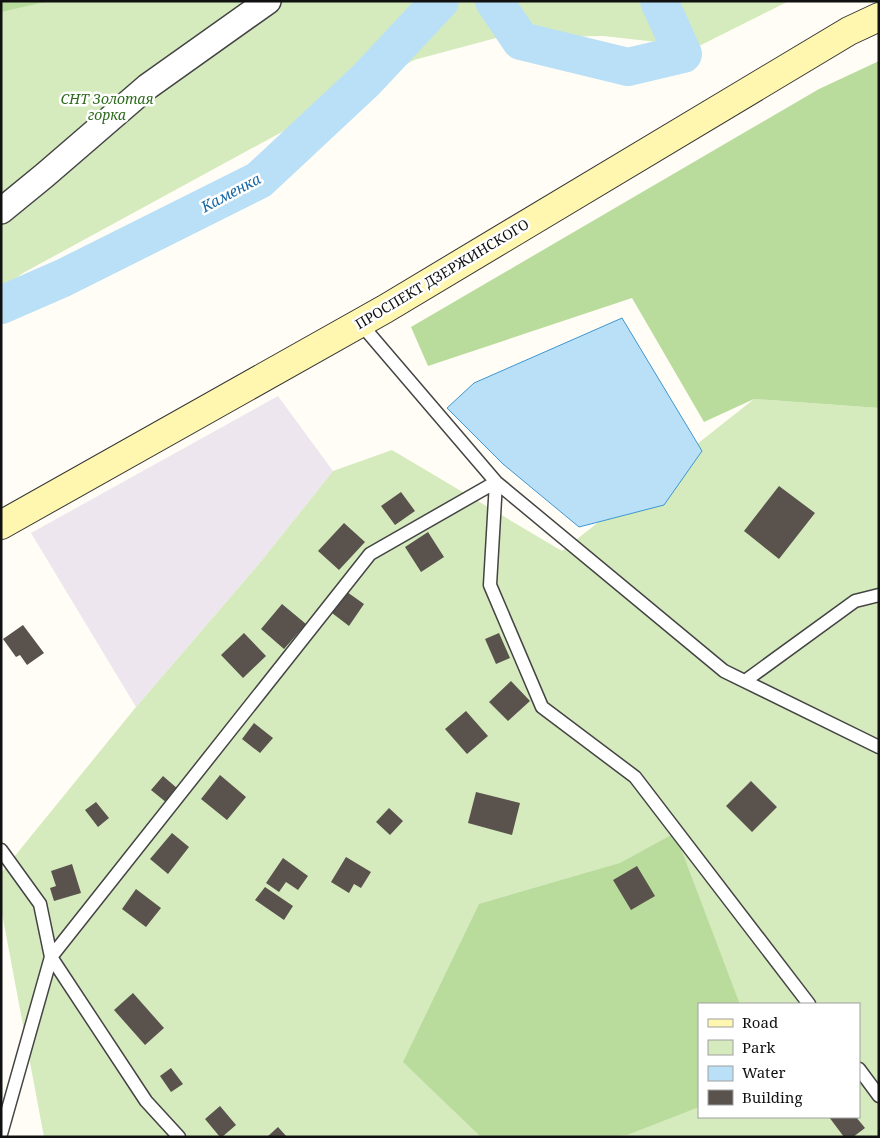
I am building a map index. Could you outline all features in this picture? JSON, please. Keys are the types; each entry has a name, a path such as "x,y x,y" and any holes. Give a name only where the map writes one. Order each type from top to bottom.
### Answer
{"street":[{"path":"1,211 46,175 147,87 268,1"},
{"name":"ПРОСПЕКТ ДЗЕРЖИНСКОГО","path":"1,525 360,323 849,31 879,17"}],"lane":[{"path":"360,323 496,482 724,671 879,747"},
{"path":"1,1134 51,957 370,554 496,482"},
{"path":"496,482 490,584 542,708 635,776 808,1003"},
{"path":"745,681 855,601 879,595"},
{"path":"1,850 40,904 51,957 146,1101 179,1137"},
{"path":"860,1071 879,1096"}],"shaded area":[{"path":"278,396 333,471 258,565 136,707 31,533"}],"green space":[{"name":"СНТ Золотая горка","path":"1,1 648,1 666,43 603,36 496,38 414,60 23,273 1,289"},
{"path":"1,1 49,1 1,12"},
{"path":"675,1 789,1 697,47"},
{"path":"879,61 879,408 754,399 704,422 632,298 428,366 411,327 819,89"},
{"path":"754,399 879,408 879,1137 44,1137 1,908 1,873 136,707 258,565 333,471 392,450 562,551"},
{"path":"675,833 739,1002 698,1003 698,1107 627,1135 603,1137 481,1137 403,1062 479,904 620,863"}],"water":[{"path":"622,318 702,451 664,505 579,527 503,464 447,408 474,383"}],"building":[{"path":"779,486 815,513 779,559 744,531"},
{"path":"401,492 415,511 395,525 381,506"},
{"path":"344,523 365,542 339,570 318,551"},
{"path":"428,532 444,557 421,572 405,547"},
{"path":"347,592 364,604 349,626 332,613"},
{"path":"282,604 306,624 284,649 261,629"},
{"path":"23,625 44,653 27,665 20,655 16,657 3,639"},
{"path":"244,633 266,656 243,678 221,655"},
{"path":"499,633 510,658 496,664 485,639"},
{"path":"511,681 530,701 508,721 489,702"},
{"path":"466,711 488,736 467,754 445,729"},
{"path":"254,723 273,738 260,753 242,739"},
{"path":"220,775 246,797 227,820 201,799"},
{"path":"163,776 178,789 167,803 151,790"},
{"path":"751,781 777,807 752,832 726,806"},
{"path":"476,792 520,803 512,835 468,823"},
{"path":"96,802 109,818 98,827 85,810"},
{"path":"389,808 403,821 390,835 376,822"},
{"path":"172,833 189,847 168,874 150,859"},
{"path":"346,857 371,872 361,888 354,884 349,893 331,882"},
{"path":"283,858 308,876 298,890 286,882 279,892 266,883"},
{"path":"72,864 81,893 54,901 50,888 56,886 51,871"},
{"path":"637,866 655,896 631,910 613,880"},
{"path":"265,887 293,906 284,920 255,900"},
{"path":"136,889 161,908 146,927 122,909"},
{"path":"133,993 164,1028 145,1045 114,1010"},
{"path":"171,1068 183,1084 171,1092 160,1076"},
{"path":"220,1106 236,1125 222,1137 205,1119"},
{"path":"830,1118 857,1118 865,1128 853,1137 844,1137"},
{"path":"278,1127 287,1137 267,1137"}],"waterway":[{"name":"Каменка","path":"1,305 63,278 259,180 366,80 440,1"},
{"name":"Каменка","path":"494,1 521,41 628,67 683,54 659,1"}]}
